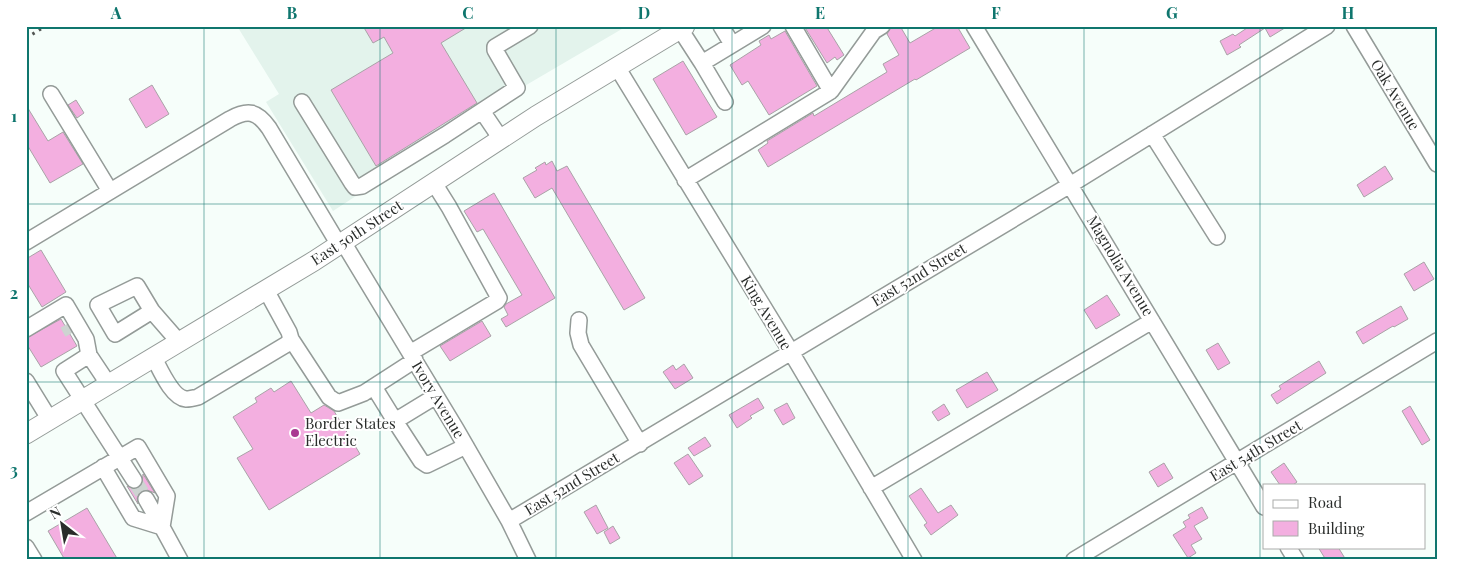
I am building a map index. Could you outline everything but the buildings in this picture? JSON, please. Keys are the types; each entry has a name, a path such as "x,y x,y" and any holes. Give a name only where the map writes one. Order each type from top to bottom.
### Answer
{"main road":[{"name":"East 50th Street","path":"26,434 341,244 501,139 683,28"}],"street":[{"path":"302,102 355,187 362,186 517,88 495,47 530,26"},
{"path":"721,26 732,44"},
{"path":"702,63 763,26"},
{"path":"793,26 830,91"},
{"path":"685,180 830,91 874,31 882,26"},
{"name":"Magnolia Avenue","path":"974,26 1263,505"},
{"name":"East 52nd Street","path":"509,521 1070,185 1327,26"},
{"name":"Oak Avenue","path":"1354,26 1437,164"},
{"path":"683,28 725,102"},
{"name":"King Avenue","path":"617,67 914,560"},
{"path":"26,242 116,187 51,94"},
{"path":"482,111 501,139"},
{"name":"Ivory Avenue","path":"116,187 240,114 248,112 256,114 262,119 436,396 509,521 528,560"},
{"path":"1152,134 1217,237"},
{"path":"266,290 290,332 291,339 329,397 338,403 374,387 412,357 499,298 434,183"},
{"path":"28,324 66,305 74,327 89,355 109,385"},
{"path":"152,311 179,342"},
{"path":"579,320 578,334 581,344 640,444"},
{"path":"871,488 1152,321"},
{"path":"154,358 172,390 178,396 186,399 198,397 287,344 291,339"},
{"name":"East 54th Street","path":"1074,560 1437,341"},
{"path":"89,355 64,371 134,480"},
{"path":"26,382 50,420"},
{"path":"374,387 421,461 427,465 466,446"},
{"path":"395,420 436,396"},
{"path":"26,513 138,447 167,496 162,527"},
{"path":"103,467 133,518 162,527"},
{"path":"146,499 180,560"},
{"path":"26,547 34,560"},
{"path":"1289,548 1296,560"}],"shaded area":[{"path":"237,26 627,26 528,84 333,211 266,102 279,94"}],"tunnel":[{"path":"67,324 72,333"},
{"path":"134,480 146,499"}],"railway":[{"path":"26,38 46,26"}],"place":[{"name":"Border States Electric","path":"295,433"}]}
